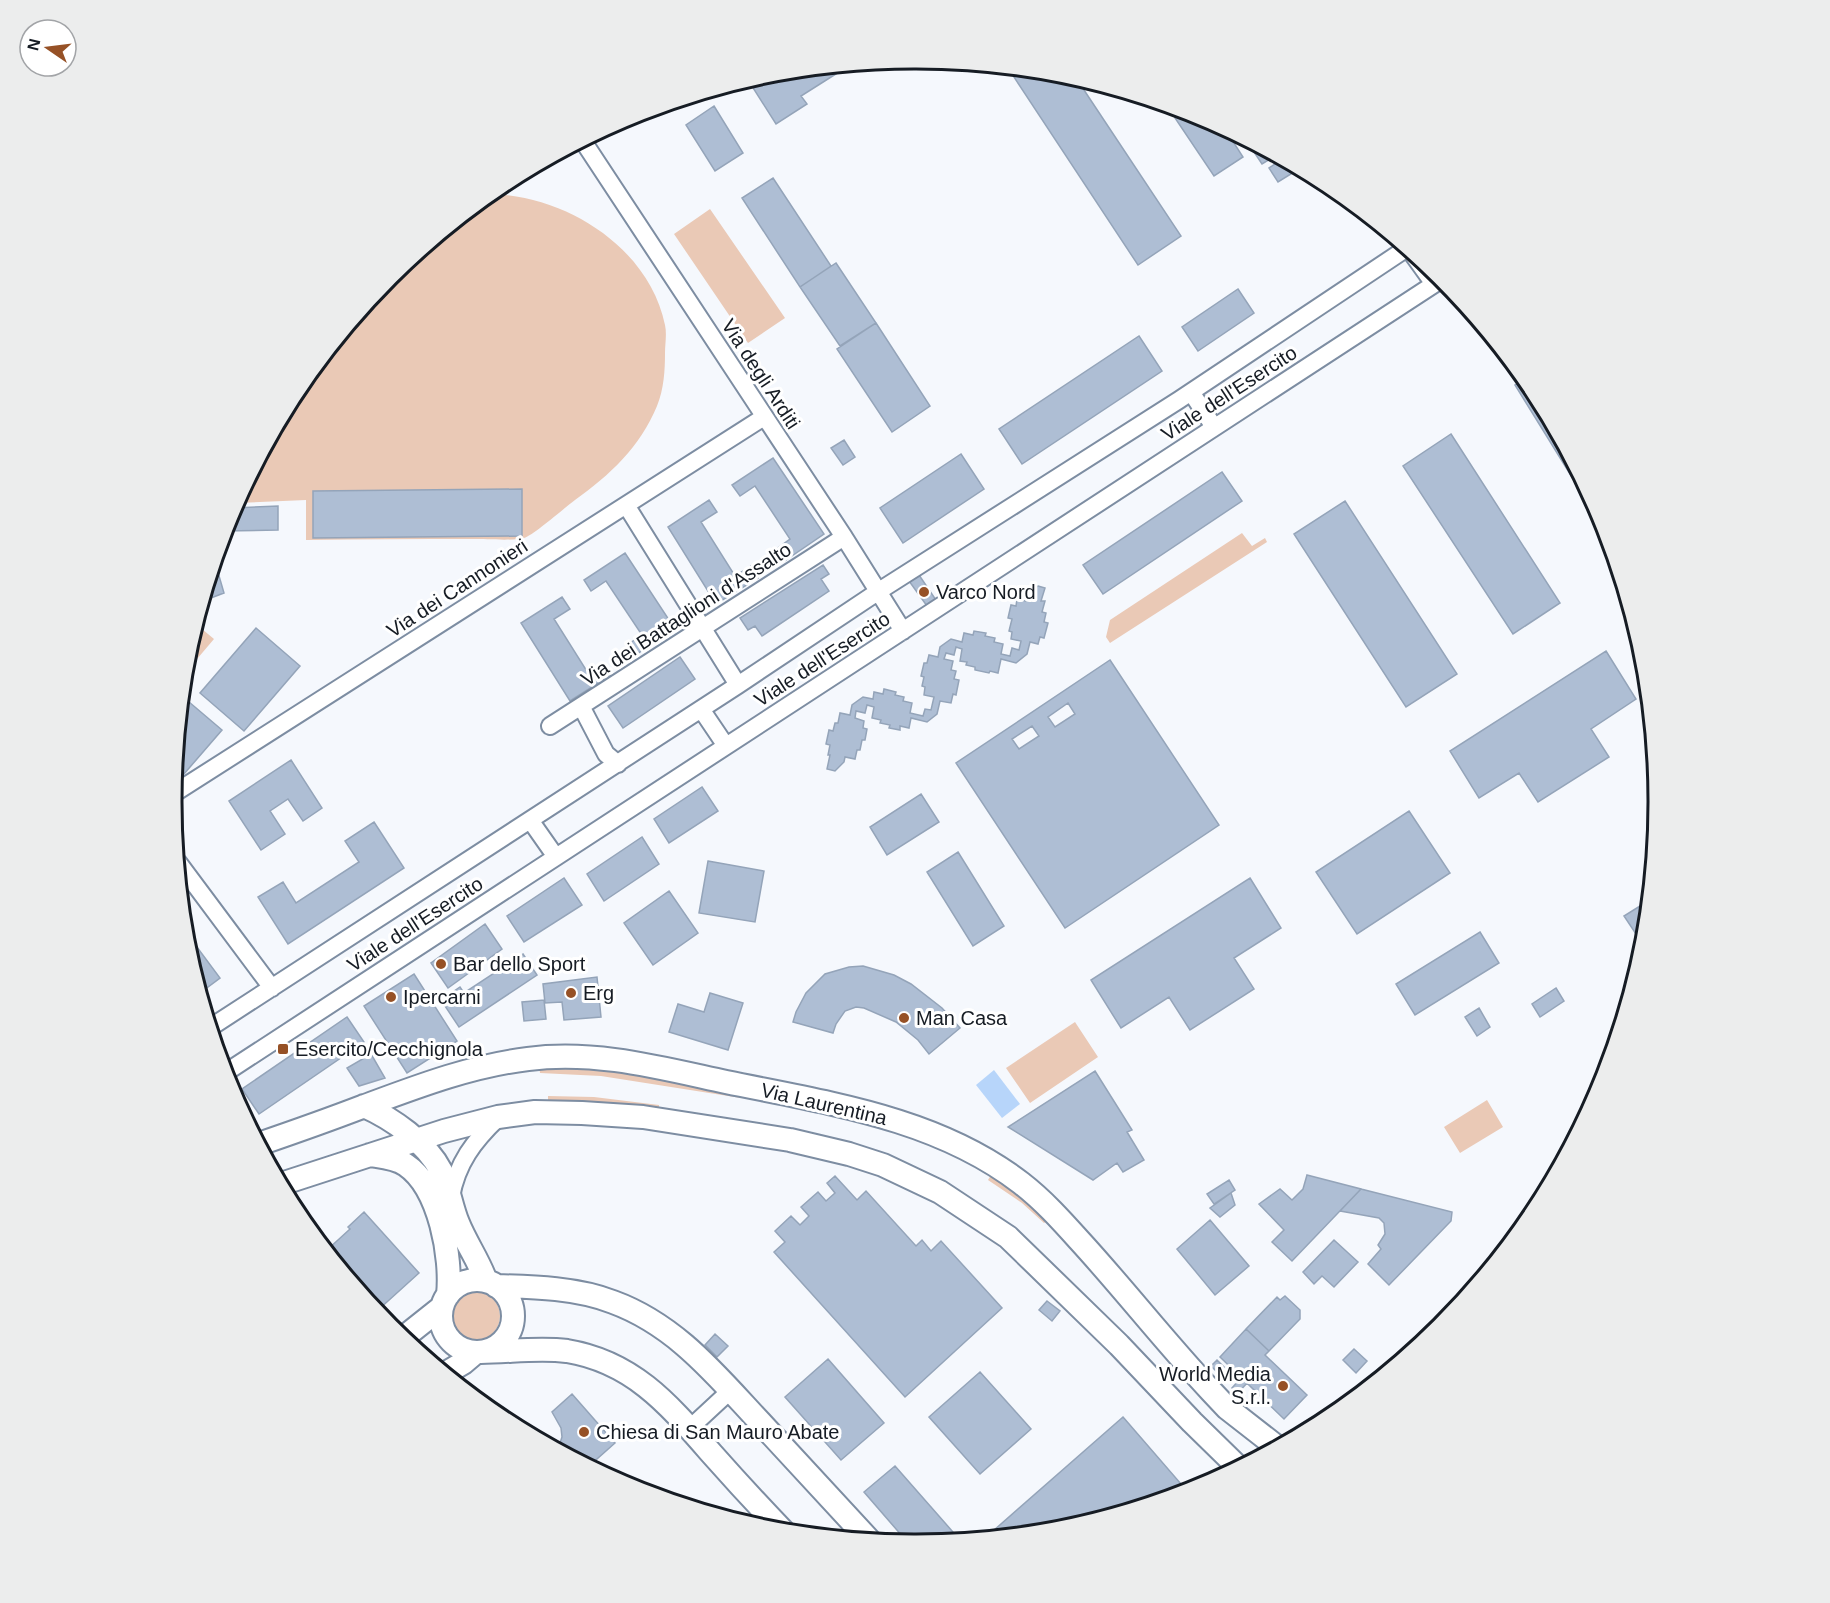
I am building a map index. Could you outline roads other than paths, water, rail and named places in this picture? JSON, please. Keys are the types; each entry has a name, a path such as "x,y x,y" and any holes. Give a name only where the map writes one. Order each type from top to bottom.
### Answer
{"main road":[{"name":"Via Laurentina","path":"267,1142 399,1092 473,1069 525,1059 577,1056 663,1069 812,1099 930,1132 984,1158 1015,1178 1042,1201 1103,1266 1211,1391 1270,1442"},
{"path":"364,1106 386,1117 416,1140 441,1170 455,1218 491,1284 504,1293 510,1302 513,1313 508,1335 492,1349 478,1352 453,1369"},
{"path":"289,1181 416,1140 498,1117 536,1112 643,1117 819,1145 883,1165 925,1184 988,1222 1023,1250 1232,1461"},
{"path":"369,1155 404,1163 425,1185 434,1203 446,1246 449,1275 441,1318 450,1340 459,1347 478,1352 549,1349 579,1354 601,1360 622,1370 644,1384 690,1428 772,1520"},
{"path":"410,1332 445,1301 455,1288 465,1282 475,1280 491,1284 572,1292 611,1301 633,1310 674,1335 696,1353 861,1532"}],"street":[{"name":"Via degli Arditi","path":"587,147 844,537 903,631"},
{"name":"Viale dell'Esercito","path":"217,1023 738,686 879,591 1191,392 1400,253"},
{"name":"Viale dell'Esercito","path":"233,1068 1433,284"},
{"path":"1191,392 1214,427"},
{"name":"Via dei Cannonieri","path":"183,788 764,417"},
{"path":"626,505 738,686"},
{"name":"Via dei Battaglioni d'Assalto","path":"550,726 844,537"},
{"path":"581,706 606,754 618,764"},
{"path":"701,709 726,746"},
{"path":"530,820 556,857"},
{"path":"187,873 272,988"},
{"path":"451,1198 456,1177 468,1151 498,1117"},
{"path":"690,1428 731,1390"}],"water":[{"path":"994,1070 1020,1104 1002,1118 976,1085"}],"place":[{"name":"Varco Nord","path":"924,592"},
{"name":"Bar dello Sport","path":"441,964"},
{"name":"Erg","path":"571,993"},
{"name":"Ipercarni","path":"391,997"},
{"name":"Man Casa","path":"904,1018"},
{"name":"Esercito/Cecchignola","path":"283,1049"},
{"name":"World Media S.r.l.","path":"1283,1386"},
{"name":"Chiesa di San Mauro Abate","path":"584,1432"}]}
